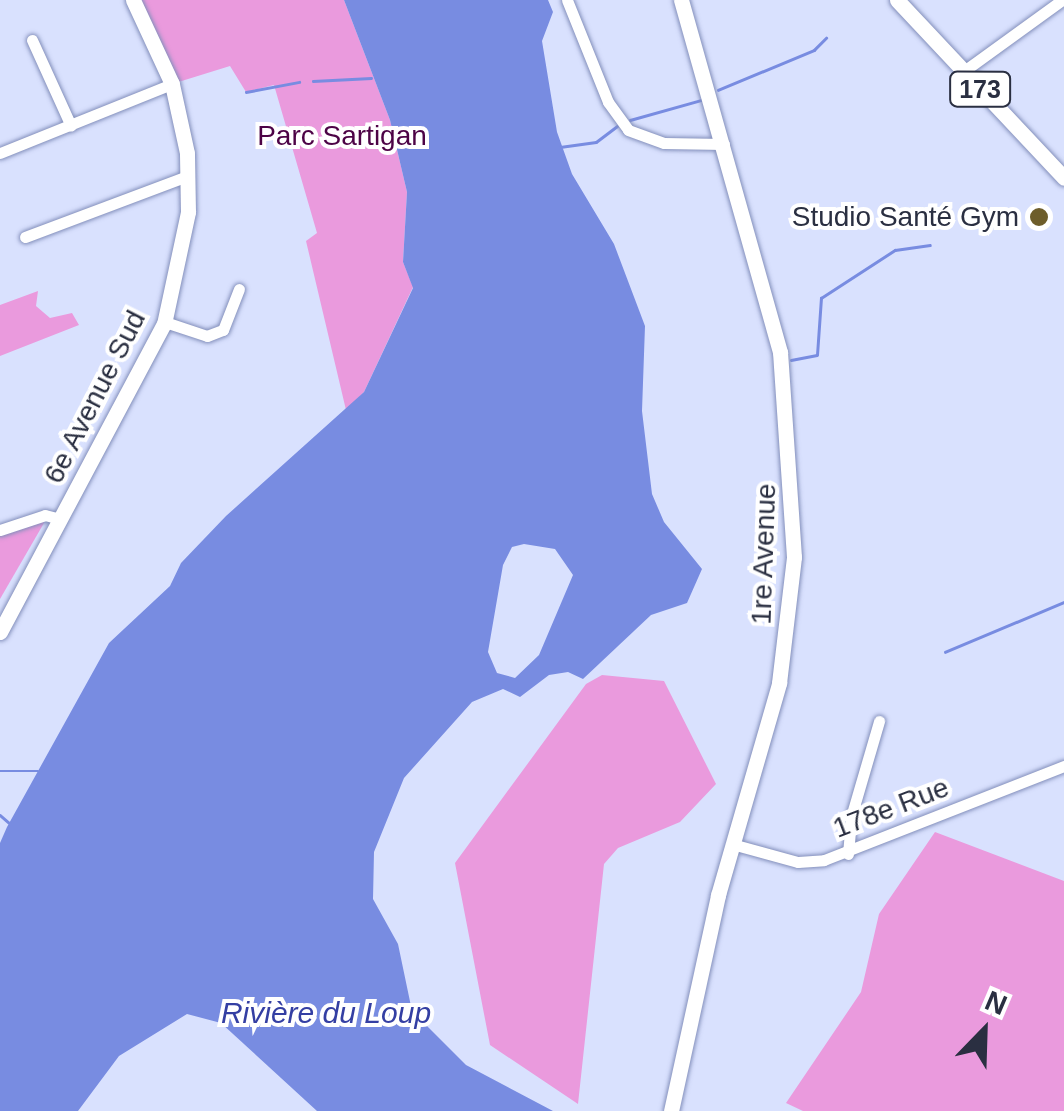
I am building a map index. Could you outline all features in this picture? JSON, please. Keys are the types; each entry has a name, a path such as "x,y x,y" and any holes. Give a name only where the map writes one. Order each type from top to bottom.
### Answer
{"main road":[{"name":"6e Avenue Sud","path":"0,632 5,612 60,519 164,322 188,212 187,176 172,84 133,0"},
{"name":"1re Avenue","path":"673,1104 732,844 779,683 794,527 780,352 681,0"},
{"name":"173","path":"897,0 1064,178"}],"street":[{"path":"567,0 608,102 628,130 664,142 724,144"},
{"path":"964,72 1062,0"},
{"path":"32,40 70,126"},
{"path":"0,153 172,84"},
{"path":"25,237 187,176"},
{"path":"164,322 207,336 223,330 239,289"},
{"path":"0,530 45,515 60,519"},
{"path":"848,854 851,817 879,721"},
{"name":"178e Rue","path":"732,844 798,862 848,854 1064,766"}],"green space":[{"name":"Parc Sartigan","path":"133,0 344,0 390,120 407,192 403,262 413,287 364,392 346,410 306,241 317,233 274,85 246,92 230,66 172,84"},
{"path":"38,291 36,306 50,318 72,313 79,325 0,356 0,305"},
{"path":"43,520 44,523 0,599 0,536"},
{"path":"602,675 664,681 716,784 680,822 618,848 604,864 578,1104 490,1045 455,863 586,684"},
{"path":"935,832 1064,881 1064,1111 803,1111 786,1103 861,992 879,914"}],"water":[{"name":"Rivière du Loup","path":"344,0 548,0 553,12 542,41 557,132 572,174 614,244 645,326 642,411 652,494 664,522 702,569 687,603 651,615 583,679 568,672 549,675 520,697 503,689 472,702 404,778 374,852 373,899 398,944 412,1011 466,1065 553,1111 317,1111 221,1023 187,1014 119,1056 78,1111 0,1111 0,843 109,643 170,586 181,563 226,516 364,392 413,288 403,262 407,192 390,120","holes":["524,544 555,549 573,575 539,655 515,678 497,673 488,652 503,565 512,547"]}],"waterway":[{"path":"718,90 814,50 826,38"},
{"path":"313,81 371,78"},
{"path":"246,92 299,82"},
{"path":"630,120 701,100"},
{"path":"560,147 596,142 617,126"},
{"path":"791,360 817,355 821,298 895,250 930,245"},
{"path":"945,652 1064,602"},
{"path":"0,771 38,771"},
{"path":"0,815 8,822"}],"place":[{"name":"Studio Santé Gym","path":"1039,217"}]}
